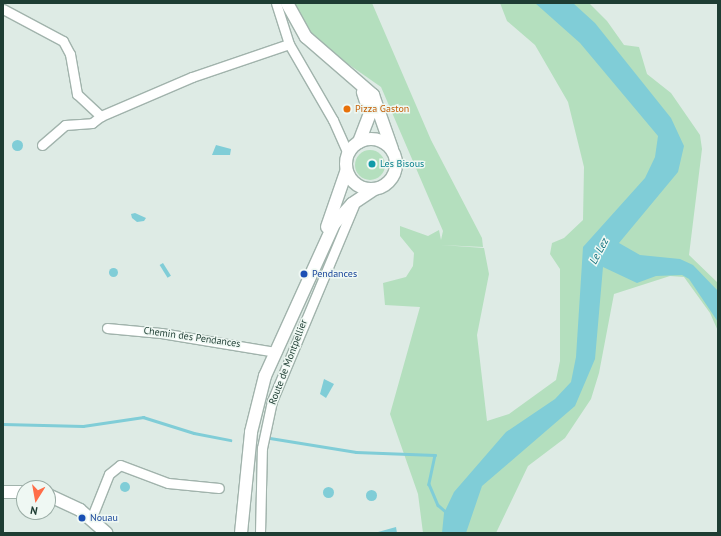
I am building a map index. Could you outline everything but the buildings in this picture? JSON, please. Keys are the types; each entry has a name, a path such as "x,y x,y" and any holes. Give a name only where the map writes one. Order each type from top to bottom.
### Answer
{"main road":[{"path":"287,3 306,37 352,74 373,95 396,163 393,177 374,189 354,184 346,172 348,153 359,142 370,114 368,100 352,74"},
{"path":"359,142 373,139 392,149"},
{"name":"Route de Montpellier","path":"241,533 256,403 315,260 346,172"},
{"name":"Route de Montpellier","path":"315,260 334,224 356,200 374,189"},
{"path":"3,492 16,492"},
{"path":"56,498 65,501 91,519 106,533"}],"street":[{"path":"276,3 289,44 337,126 348,153"},
{"path":"3,8 63,41 70,54 77,94 101,116"},
{"path":"42,145 65,125 92,123 101,116 192,77 289,44"},
{"name":"Route de Montpellier","path":"260,533 262,448 272,401 356,200"},
{"name":"Chemin des Pendances","path":"107,328 154,332 276,352"},
{"path":"91,519 109,474 120,464 168,483 219,488"}],"green space":[{"path":"287,3 372,3 431,140 482,238 483,247 441,245 484,248 489,274 477,335 487,421 509,414 556,380 560,361 560,269 550,254 552,243 564,238 583,220 584,167 568,102 535,45 507,21 500,3 589,3 607,21 624,45 639,47 647,74 671,93 700,135 702,149 689,255 718,283 718,331 710,313 684,277 670,276 614,294 599,373 591,399 565,438 528,466 496,533 423,533 418,494 390,414 420,307 385,305 383,283 406,277 413,266 414,253 400,236 400,226 428,236 439,230 441,240 443,231 381,87 298,29"},
{"path":"370,150 381,154 385,165 381,176 370,180 359,176 355,165 359,154"}],"water":[{"name":"Le Lez","path":"535,3 573,3 595,23 671,118 684,146 678,172 619,243 640,255 680,259 693,265 718,291 718,322 689,279 682,275 656,276 637,283 603,267 595,359 575,406 482,486 466,533 442,533 444,513 454,492 506,432 555,399 571,382 576,357 583,247 645,178 655,157 658,136 580,43"},
{"path":"17,139 21,141 23,145 21,149 17,151 13,149 11,145 13,141"},
{"path":"216,145 231,149 230,155 212,155"},
{"path":"135,213 146,218 144,221 137,222 132,218 131,214"},
{"path":"163,263 171,276 168,278 160,265"},
{"path":"111,268 115,268 117,272 115,276 111,276 109,274 109,270"},
{"path":"324,379 334,384 326,398 320,394"},
{"path":"123,482 127,482 129,483 129,491 123,492 120,489 120,485"},
{"path":"328,486 332,488 334,492 332,496 328,498 324,496 322,492 324,488"},
{"path":"369,490 373,490 375,491 375,499 369,500 366,497 366,493"},
{"path":"396,527 397,533 378,533 378,532"}],"waterway":[{"path":"3,424 83,426 143,417 194,433 230,440"},
{"path":"270,438 356,452 435,455 429,484 438,505 446,512"}],"place":[{"name":"Pizza Gaston","path":"347,109"},
{"name":"Les Bisous","path":"372,164"},
{"name":"Pendances","path":"304,274"},
{"name":"Nouau","path":"82,518"}]}
